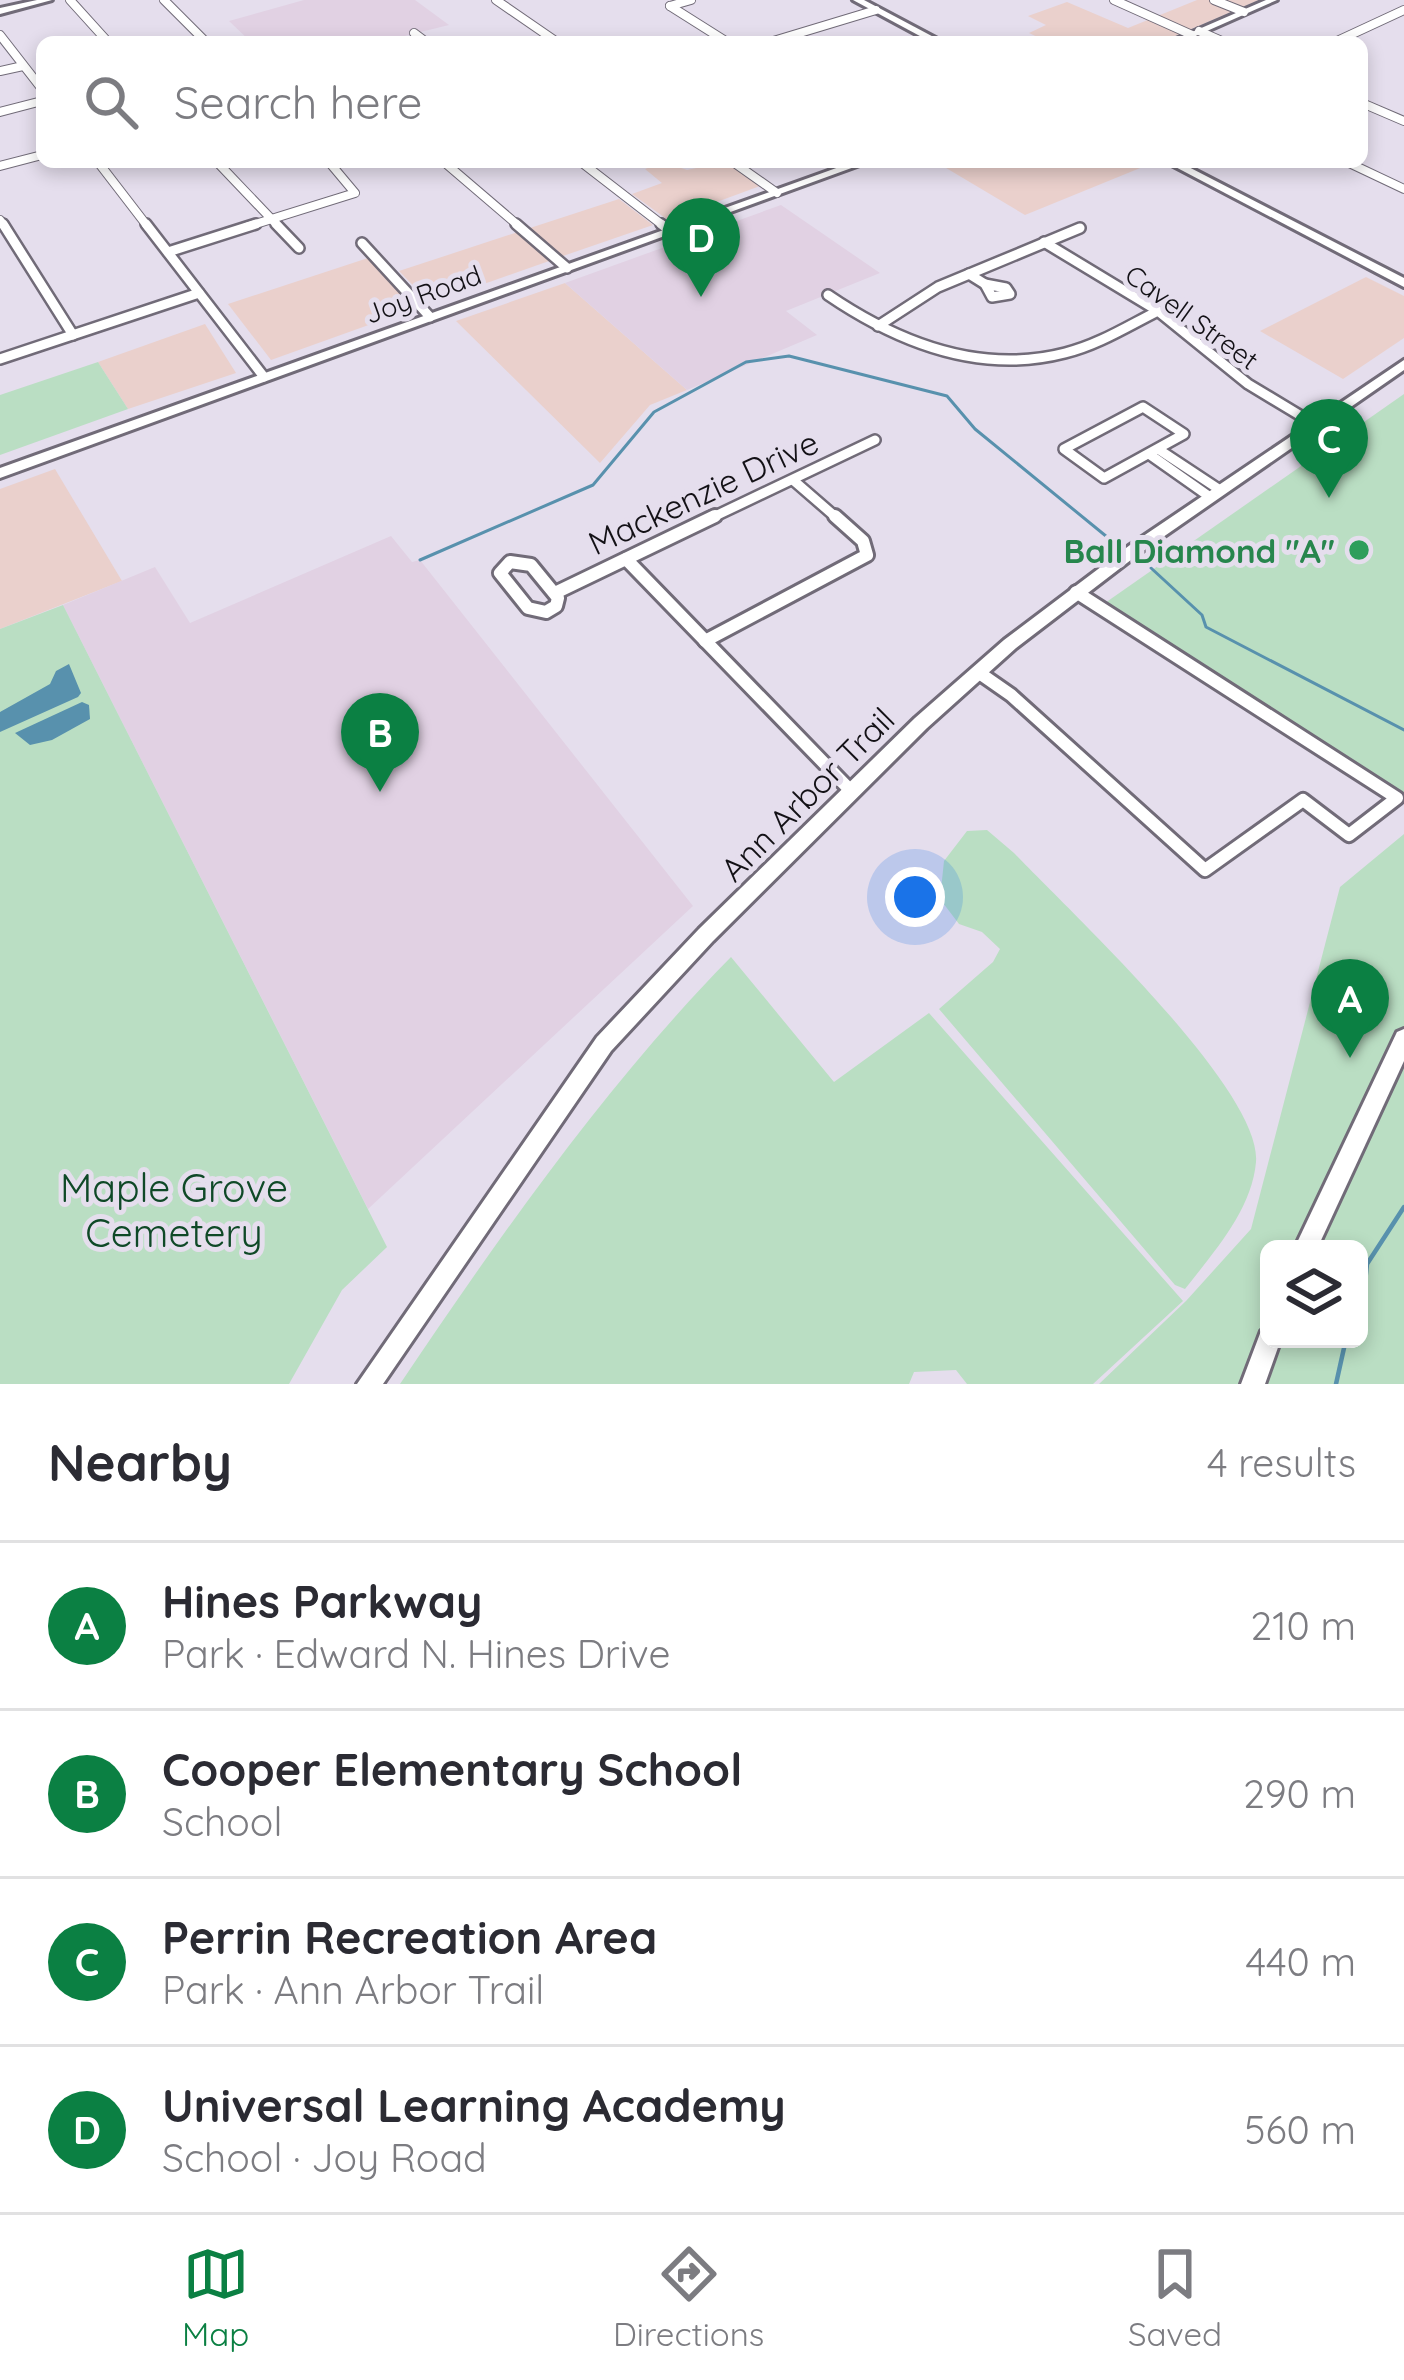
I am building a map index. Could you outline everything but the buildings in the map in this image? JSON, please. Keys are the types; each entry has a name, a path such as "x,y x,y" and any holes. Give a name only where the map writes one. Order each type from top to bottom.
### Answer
{"main road":[{"path":"0,11 48,0"},
{"path":"857,0 926,36"},
{"path":"1189,36 1273,0"},
{"name":"Joy Road","path":"0,472 846,168"},
{"path":"1183,168 1404,283"},
{"name":"Ann Arbor Trail","path":"368,1384 604,1044 658,983 978,672 1076,592 1404,364"},
{"path":"1309,1240 1404,1039"},
{"path":"1253,1384 1266,1348"}],"street":[{"path":"70,0 103,36"},
{"path":"164,0 200,36"},
{"path":"496,0 548,36"},
{"path":"691,0 670,6 718,36"},
{"path":"1114,0 1205,36"},
{"path":"1214,0 1244,13"},
{"path":"790,36 876,10"},
{"path":"1348,36 1404,10"},
{"path":"414,33 418,36"},
{"path":"0,35 36,81"},
{"path":"0,71 23,65"},
{"path":"0,112 36,103"},
{"path":"1368,106 1404,121"},
{"path":"0,166 36,157"},
{"path":"103,168 264,377"},
{"path":"222,168 298,248"},
{"path":"168,252 353,194 356,189 336,168"},
{"path":"451,168 567,268"},
{"path":"589,168 670,231"},
{"path":"742,168 777,193"},
{"path":"1360,168 1404,189"},
{"path":"0,220 73,335"},
{"path":"878,326 907,304 1080,228"},
{"name":"Cavell Street","path":"1044,242 1158,311 1248,384 1316,425"},
{"path":"362,243 430,317"},
{"path":"969,274 986,284"},
{"path":"0,359 199,293"},
{"path":"828,295 878,326 954,353 1028,360 1075,350 1158,311"},
{"path":"1143,406 1184,434 1154,452 1104,478 1064,449 1143,406"},
{"name":"Mackenzie Drive","path":"555,592 874,440"},
{"path":"1154,452 1215,494"},
{"path":"705,641 867,554 863,541 793,480"},
{"path":"626,559 852,792"},
{"name":"Mackenzie Drive","path":"515,561 526,562 555,592 559,601 552,610 532,611 502,578 501,569 515,561"},
{"path":"978,672 1011,695 1205,870 1303,800 1349,836 1397,798 1076,592"}],"shaded area":[{"path":"304,0 415,0 449,25 404,36 245,36 229,21"},
{"path":"1197,0 1259,0 1175,36 1035,36 1029,33 1046,25 1028,16 1067,2 1128,28"},
{"path":"734,168 760,186 668,220 632,194 662,183 645,169"},
{"path":"946,168 1140,168 1025,215"},
{"path":"619,199 653,225 563,256 530,228"},
{"path":"781,205 880,273 786,311 817,335 687,390 565,283"},
{"path":"518,232 552,260 430,303 399,271"},
{"path":"368,258 416,308 271,360 228,304"},
{"path":"1366,277 1404,296 1404,338 1343,379 1260,331"},
{"path":"565,283 687,390 650,405 600,463 456,321"},
{"path":"205,324 236,373 128,409 98,362"},
{"path":"55,469 122,581 0,629 0,489"},
{"path":"391,536 412,562 420,560 693,906 368,1209 63,605 155,567 190,623"}],"green space":[{"path":"98,362 128,409 0,455 0,395"},
{"path":"1404,394 1404,794 1105,603"},
{"name":"Maple Grove Cemetery","path":"63,605 387,1247 342,1290 289,1384 0,1384 0,629"},
{"path":"987,830 1157,1001 1228,1091 1249,1130 1256,1162 1247,1197 1230,1230 1185,1289 1175,1285 939,1009 993,962 1000,949 982,932 959,924 940,899 944,861 967,831"},
{"path":"1404,834 1404,1384 1099,1384 1186,1301 1251,1229 1340,887"},
{"path":"731,957 834,1082 929,1013 1183,1301 1093,1384 967,1384 956,1370 914,1372 909,1384 400,1384 556,1163 641,1056"}],"water":[{"path":"69,664 81,693 78,697 0,732 0,712 50,684 56,671"},
{"path":"82,702 89,705 90,719 52,740 30,745 15,733"}],"waterway":[{"path":"420,560 593,485 654,412 746,362 789,356 947,396 975,429 1112,541"},
{"path":"1151,568 1202,615 1206,627 1404,730"},
{"path":"1368,1262 1404,1207"},
{"path":"1336,1384 1344,1348"}],"place":[{"name":"Universal Learning Academy","path":"701,297"},
{"name":"Perrin Recreation Area","path":"1329,498"},
{"name":"Ball Diamond \"A\"","path":"1359,550"},
{"name":"Cooper Elementary School","path":"380,792"},
{"name":"Hines Parkway","path":"1350,1058"}]}
